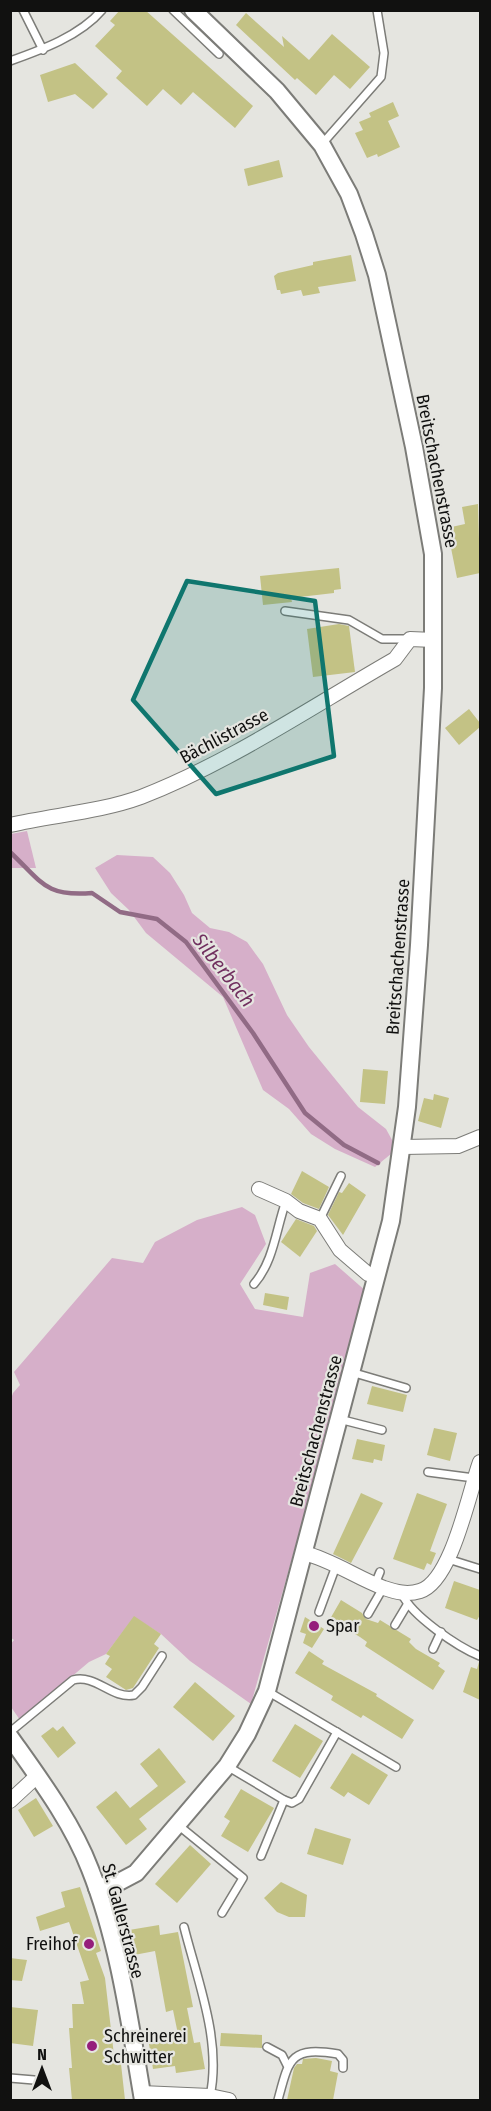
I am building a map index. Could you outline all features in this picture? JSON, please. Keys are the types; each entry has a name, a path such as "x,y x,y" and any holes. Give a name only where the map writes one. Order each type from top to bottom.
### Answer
{"street":[{"name":"Breitschachenstrasse","path":"97,1888 119,1882 136,1873 178,1825 227,1766 247,1734 267,1691 393,1211 403,1147 420,933 434,640 433,554 414,447 377,275 349,194 322,145 277,91 193,10"},
{"path":"410,639 434,640"},
{"name":"Bächlistrasse","path":"10,825 139,797 211,765 395,659 410,639"},
{"path":"403,1147 449,1147 480,1137"},
{"path":"260,1189 286,1201 299,1211 320,1219 340,1250 368,1274 377,1276"},
{"path":"304,1553 379,1581 404,1599 420,1591 433,1583 448,1558 475,1485 478,1459"},
{"name":"St. Gallerstrasse","path":"10,1737 75,1837 97,1888 121,1983 142,2097"},
{"path":"10,1801 37,1776"},
{"path":"142,2097 210,2096 229,2100"}],"lane":[{"path":"23,10 43,50"},
{"path":"10,61 43,50 95,19 102,10"},
{"path":"173,10 219,54"},
{"path":"322,145 381,77 384,53 378,10"},
{"path":"285,611 349,620 382,639 410,639"},
{"path":"320,1219 341,1176"},
{"path":"254,1284 269,1261 274,1234 286,1201"},
{"path":"351,1372 406,1388"},
{"path":"339,1419 382,1430"},
{"path":"428,1472 475,1485"},
{"path":"448,1558 480,1569"},
{"path":"319,1612 336,1566"},
{"path":"368,1614 379,1581"},
{"path":"395,1624 404,1599 441,1632 480,1656"},
{"path":"434,1649 441,1632"},
{"path":"10,1732 73,1680 82,1678 117,1694 134,1695 142,1687 162,1656"},
{"path":"267,1691 396,1767"},
{"path":"227,1766 292,1803 299,1799 338,1732"},
{"path":"261,1856 284,1800"},
{"path":"178,1825 243,1878 222,1913"},
{"path":"184,1927 210,2032 213,2081 210,2096"},
{"path":"267,2047 282,2055 287,2065"},
{"path":"278,2100 287,2065 297,2056 310,2052 338,2054 343,2060 344,2068"},
{"path":"10,2078 34,2080"}],"highlighted area":[{"path":"187,581 315,601 334,756 216,794 133,700"}],"shaded area":[{"path":"27,831 36,868 11,868 11,834"},
{"path":"117,855 153,857 170,873 192,913 210,928 229,932 247,942 263,964 287,1015 309,1047 358,1107 386,1129 397,1149 375,1167 335,1149 311,1134 289,1109 263,1090 223,997 146,933 129,910 111,893 95,868"},
{"path":"242,1207 255,1215 266,1244 240,1284 255,1309 303,1317 310,1273 335,1264 367,1292 251,1704 190,1661 161,1634 134,1617 106,1654 89,1662 20,1720 11,1707 10,1645 14,1640 10,1637 10,1402 13,1393 20,1385 14,1372 112,1258 143,1263 155,1242 197,1220"}],"building":[{"path":"120,10 145,10 253,106 235,128 193,92 181,105 163,89 147,106 116,78 122,71 95,46 115,25 110,21"},
{"path":"246,13 284,47 282,36 309,60 332,34 370,67 350,89 334,75 316,95 297,78 295,80 236,25"},
{"path":"75,63 108,94 93,109 75,94 48,102 40,75"},
{"path":"393,102 399,116 388,121 400,147 378,157 377,154 367,158 355,133 363,130 359,122 371,117 369,113"},
{"path":"279,160 283,177 248,186 244,169"},
{"path":"351,255 356,281 318,287 320,293 303,296 301,290 281,294 280,290 277,290 274,276 278,273 313,265 313,262"},
{"path":"478,504 480,573 457,578 447,528 465,524 462,507"},
{"path":"339,568 341,589 334,590 334,593 291,598 292,602 263,605 260,576"},
{"path":"339,624 349,626 355,672 313,677 307,629"},
{"path":"469,709 480,723 480,727 459,745 445,728"},
{"path":"363,1069 388,1071 385,1104 360,1102"},
{"path":"434,1094 449,1098 441,1128 418,1121 424,1098 433,1100"},
{"path":"302,1171 329,1187 319,1209 303,1203 291,1194"},
{"path":"349,1183 366,1195 343,1235 328,1215 339,1192 342,1193"},
{"path":"296,1219 314,1226 317,1231 300,1257 281,1242"},
{"path":"265,1293 289,1297 287,1310 263,1305"},
{"path":"372,1386 407,1395 403,1412 367,1404"},
{"path":"434,1428 457,1433 450,1461 427,1455"},
{"path":"357,1439 385,1445 382,1461 374,1459 373,1463 352,1459"},
{"path":"361,1493 383,1503 351,1563 333,1554"},
{"path":"417,1493 447,1504 430,1551 436,1553 431,1565 427,1563 424,1570 393,1559"},
{"path":"454,1581 480,1590 480,1615 477,1620 445,1608"},
{"path":"341,1600 362,1613 366,1619 378,1623 380,1620 411,1639 409,1642 416,1649 440,1663 438,1666 445,1671 433,1690 365,1646 367,1642 330,1619"},
{"path":"134,1616 161,1634 154,1644 159,1648 133,1688 126,1690 106,1677 112,1669 105,1664 110,1656 106,1654"},
{"path":"305,1617 324,1629 312,1648 303,1643 306,1634 300,1632"},
{"path":"309,1651 324,1661 322,1664 377,1694 376,1696 414,1720 402,1739 363,1715 361,1718 331,1700 333,1696 295,1673"},
{"path":"479,1662 480,1700 463,1692 471,1667 477,1669"},
{"path":"195,1682 235,1716 213,1741 173,1707"},
{"path":"295,1724 323,1741 300,1778 272,1761"},
{"path":"63,1726 76,1743 58,1758 41,1736 53,1727 57,1731"},
{"path":"159,1748 186,1782 139,1819 147,1829 126,1845 96,1807 116,1791 130,1808 158,1786 140,1764"},
{"path":"352,1753 388,1775 369,1805 348,1792 344,1797 330,1788"},
{"path":"241,1789 274,1808 248,1852 221,1836 230,1821 224,1817"},
{"path":"36,1798 53,1826 34,1837 18,1810"},
{"path":"315,1828 351,1839 343,1865 307,1854"},
{"path":"190,1845 211,1864 177,1903 155,1884"},
{"path":"281,1882 307,1895 305,1917 289,1917 277,1912 264,1898"},
{"path":"80,1887 101,1951 96,1953 105,1978 115,2064 121,2064 125,2100 72,2100 69,2028 73,2028 72,2004 84,2004 80,1982 89,1980 69,1922 40,1931 36,1917 65,1907 61,1892"},
{"path":"159,1925 160,1935 178,1932 193,2007 187,2008 194,2043 200,2042 205,2069 176,2073 175,2066 153,2069 149,2044 179,2039 173,2010 166,2012 155,1951 134,1955 129,1930"},
{"path":"10,1958 27,1960 22,1981 10,1980"},
{"path":"10,2007 38,2010 33,2046 10,2043"},
{"path":"221,2033 262,2035 262,2048 220,2046"},
{"path":"316,2058 332,2061 330,2071 338,2073 333,2100 287,2100 294,2068 297,2064 302,2064 303,2059"}],"waterway":[{"name":"Silberbach","path":"10,852 38,879 54,890 76,894 92,893 120,912 157,919 186,942 253,1033 305,1113 344,1145 378,1163"}],"place":[{"name":"Spar","path":"314,1626"},
{"name":"Freihof","path":"89,1944"},
{"name":"Schreinerei Schwitter","path":"92,2046"}]}
